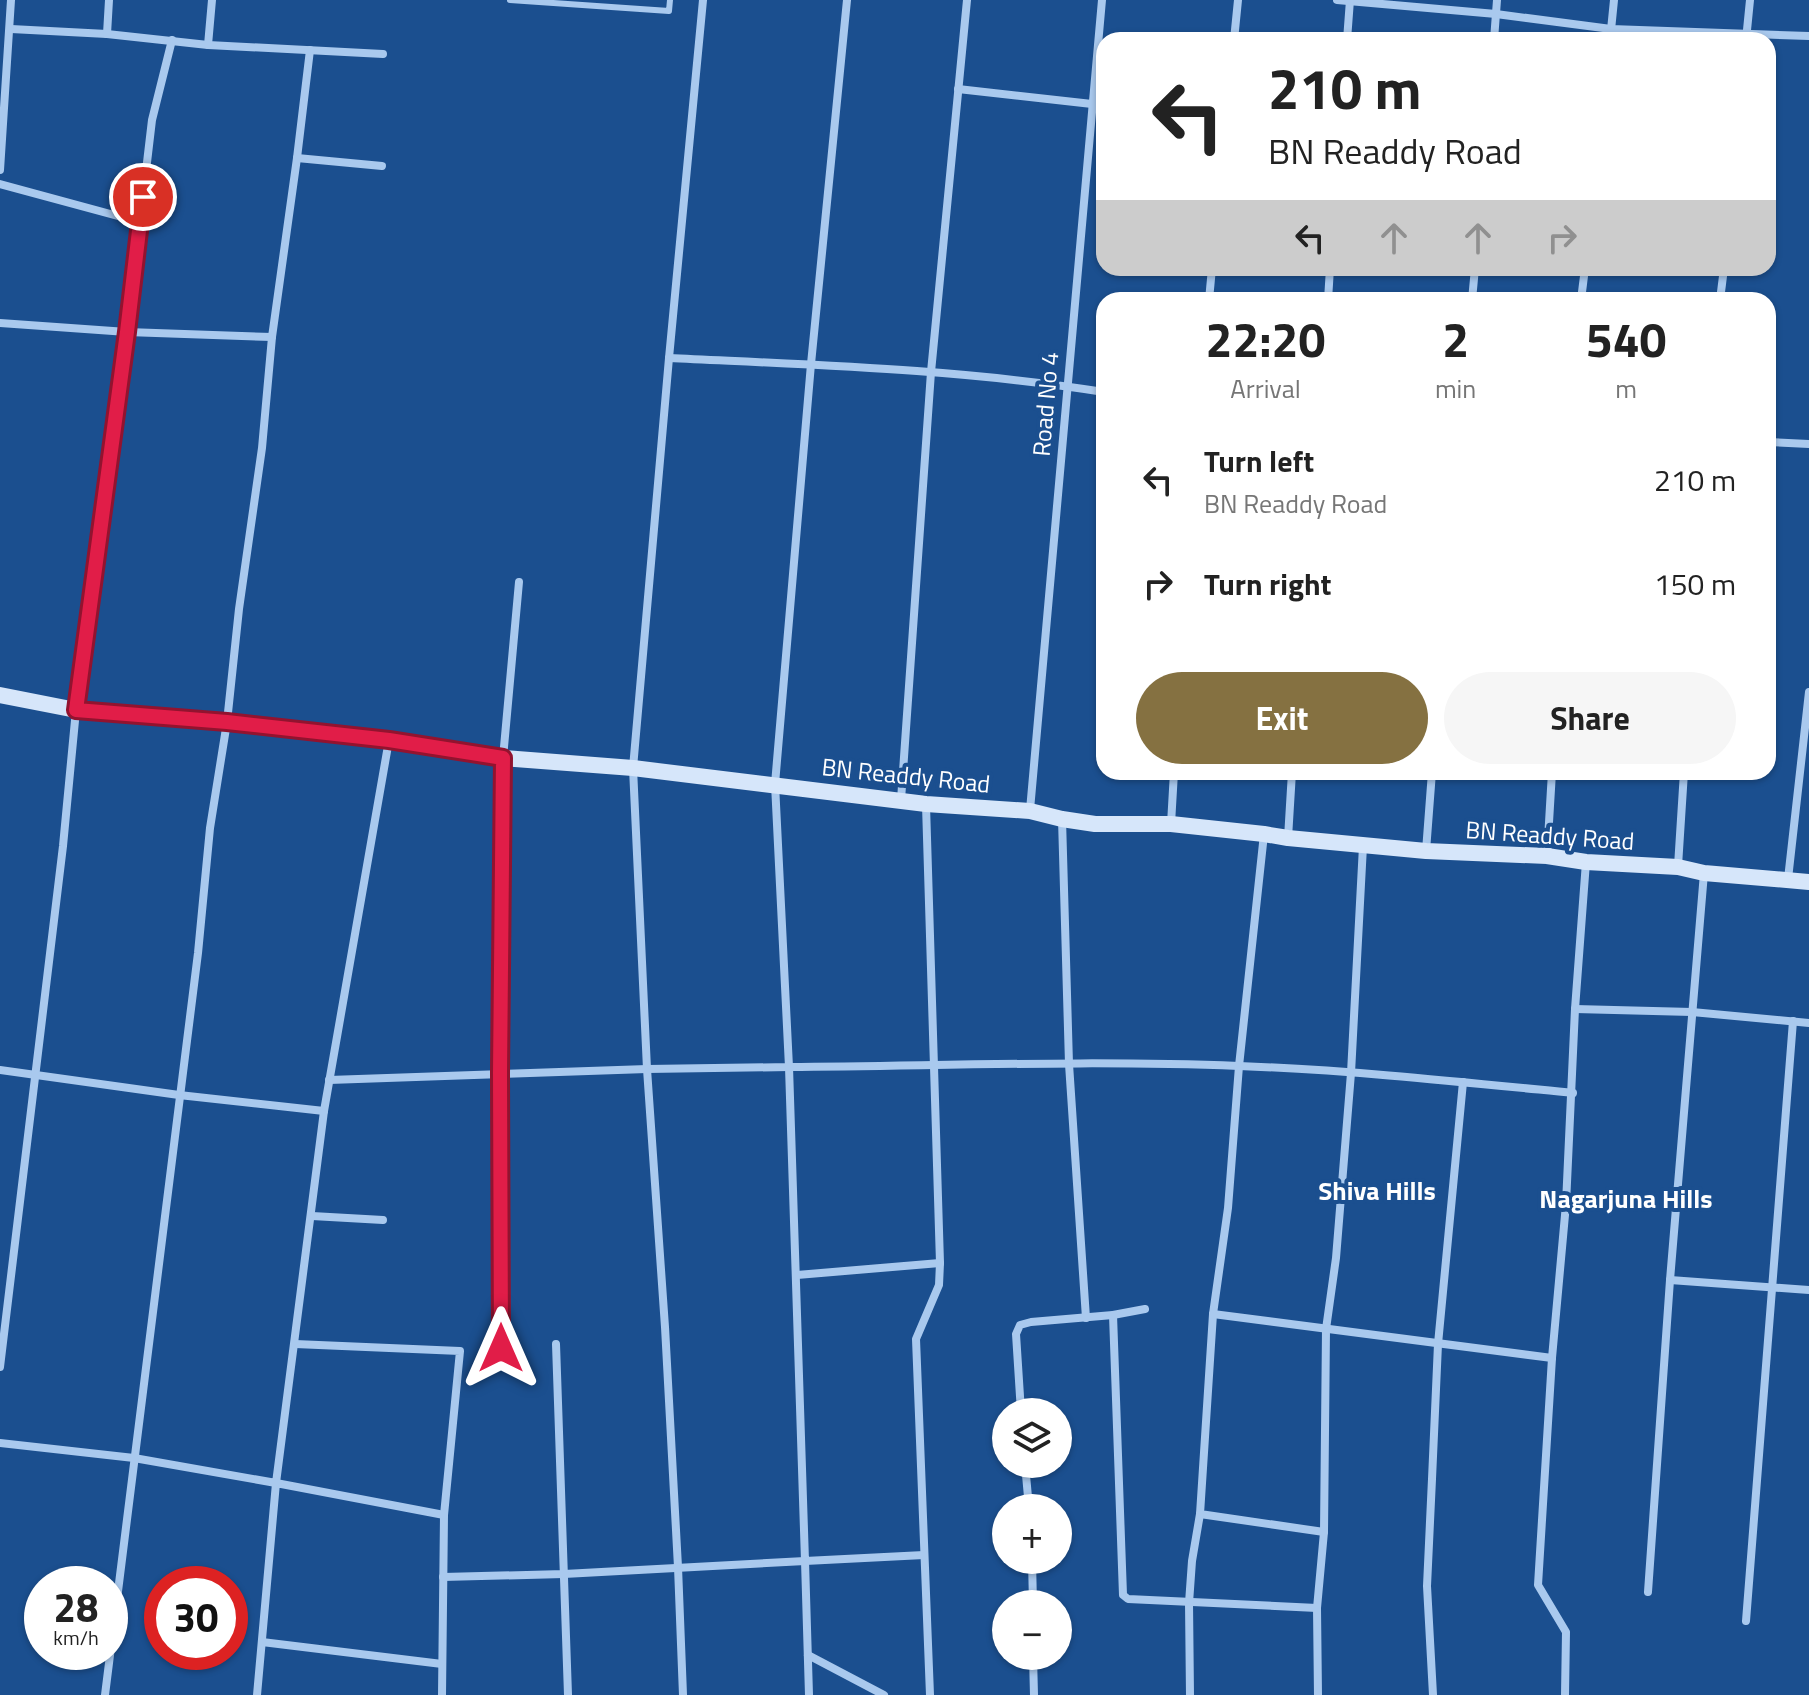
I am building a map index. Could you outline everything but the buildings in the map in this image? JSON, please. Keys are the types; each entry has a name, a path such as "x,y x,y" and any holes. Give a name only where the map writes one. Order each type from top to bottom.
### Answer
{"street":[{"path":"0,170 11,0"},
{"path":"107,34 109,0"},
{"path":"208,45 212,0"},
{"path":"683,1695 633,768 703,0"},
{"path":"809,1695 797,1275 775,784 811,364 847,0"},
{"path":"901,801 931,372 967,0"},
{"name":"Road No 4","path":"1099,32 1102,0"},
{"path":"1235,32 1238,0"},
{"path":"1337,0 1662,32"},
{"path":"1495,32 1497,0"},
{"path":"1611,32 1614,0"},
{"path":"1747,32 1750,0"},
{"path":"1348,32 1350,1"},
{"path":"11,29 107,34 208,45 383,54"},
{"path":"1776,37 1809,36"},
{"path":"0,1367 63,846 76,710 152,120 172,40"},
{"path":"105,1695 198,953 210,828 227,722 239,609 262,448 272,337 310,50"},
{"name":"Road No 4","path":"1030,811 1096,62"},
{"path":"958,89 1092,104"},
{"path":"297,158 382,166"},
{"path":"0,184 140,222"},
{"path":"0,323 127,332 272,337"},
{"path":"669,358 931,372 1096,391"},
{"path":"1776,442 1809,444"},
{"path":"501,1348 503,758 519,582"},
{"path":"1788,880 1809,692"},
{"name":"BN Readdy Road","path":"0,695 76,710 227,722 389,740 503,758 633,768 926,804 1030,811 1095,824 1171,824 1426,851 1547,856 1809,882"},
{"path":"257,1695 276,1483 324,1111 389,740"},
{"path":"1171,824 1174,780"},
{"path":"1288,838 1292,780"},
{"path":"1426,851 1431,780"},
{"path":"1547,856 1552,780"},
{"path":"1678,867 1683,780"},
{"path":"926,804 940,1263 939,1285 916,1339 930,1695"},
{"path":"1062,819 1069,1064 1086,1318"},
{"path":"1190,1695 1189,1603 1200,1514 1213,1314 1228,1208 1239,1066 1264,834"},
{"path":"1318,1695 1317,1608 1324,1532 1326,1329 1336,1258 1351,1073 1363,845"},
{"path":"1565,1695 1566,1632 1538,1585 1552,1358 1566,1204 1586,862"},
{"path":"1648,1592 1704,873"},
{"path":"1575,1009 1692,1012 1809,1023"},
{"path":"1746,1621 1793,1021"},
{"path":"329,1080 647,1069 1069,1064 1239,1066 1573,1093"},
{"path":"0,1070 324,1111"},
{"path":"1433,1695 1427,1586 1438,1344 1463,1082"},
{"path":"312,1216 383,1220"},
{"path":"797,1275 940,1263"},
{"path":"1670,1280 1809,1290"},
{"path":"1020,1398 1016,1334 1020,1325 1145,1309"},
{"path":"1213,1314 1552,1358"},
{"path":"1113,1315 1123,1595 1128,1599 1317,1608"},
{"path":"295,1344 460,1351 444,1515 442,1695"},
{"path":"556,1344 568,1695"},
{"path":"0,1443 134,1458 444,1515"},
{"path":"1200,1514 1324,1532"},
{"path":"443,1577 564,1574 924,1555"},
{"path":"262,1642 442,1664"},
{"path":"808,1655 884,1695"},
{"path":"1033,1670 1034,1695"}],"lane":[{"path":"510,0 669,11 670,0"}],"district":[{"name":"Shiva Hills","path":"1377,1190"},
{"name":"Nagarjuna Hills","path":"1626,1198"}],"route":[{"path":"143,197 76,710 227,722 389,740 503,758 501,1348"}]}
